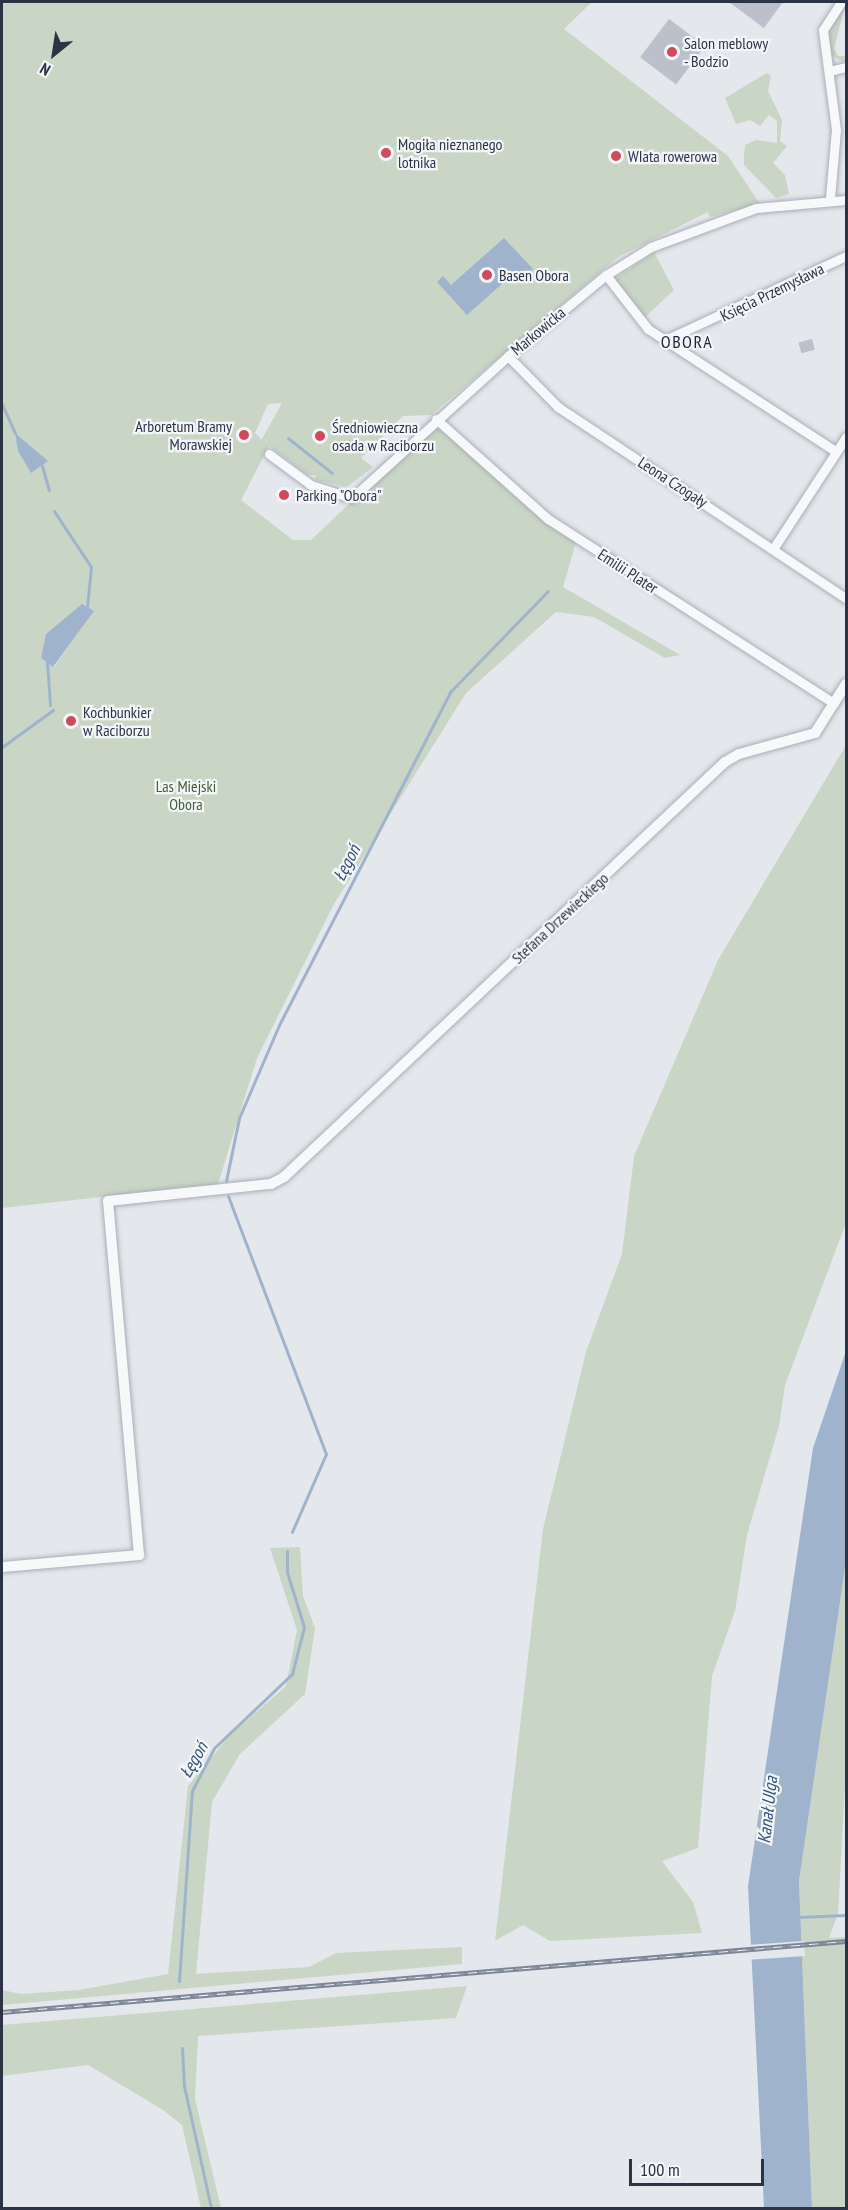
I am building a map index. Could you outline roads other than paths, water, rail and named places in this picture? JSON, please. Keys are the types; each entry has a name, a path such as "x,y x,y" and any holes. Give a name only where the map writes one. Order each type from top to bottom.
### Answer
{"street":[{"path":"830,198 836,130 822,30 841,2"},
{"path":"829,71 846,67"},
{"name":"Markowicka","path":"269,454 311,485 352,498 436,419 606,275 696,227 756,208 830,198 846,200"},
{"name":"Księcia Przemysława","path":"665,340 846,256"},
{"path":"606,275 633,312 665,340 837,452"},
{"name":"Leona Czogały","path":"508,356 558,406 846,598"},
{"name":"Emilii Plater","path":"436,419 548,519 834,703"},
{"path":"773,549 846,437"},
{"name":"Stefana Drzewieckiego","path":"2,1567 139,1555 108,1201 271,1184 284,1178 725,762 739,754 815,733 846,684"}],"water":[{"name":"Basen Obora","path":"504,238 533,269 519,281 513,274 467,315 437,282 443,276 451,285"},
{"path":"15,433 48,461 31,473 18,451"},
{"path":"82,604 94,611 53,667 41,658 46,634"},
{"name":"Kanał Ulga","path":"846,1351 846,1561 799,1881 812,2208 764,2208 748,1886 813,1448"}],"waterway":[{"path":"2,404 15,433"},
{"path":"288,438 332,473"},
{"path":"42,466 49,490"},
{"path":"54,511 91,567 87,607"},
{"name":"Łęgoń","path":"226,1181 239,1118 279,1025 451,691 548,591"},
{"path":"47,662 50,705"},
{"path":"2,747 53,710"},
{"name":"Łęgoń","path":"228,1196 326,1454 292,1532"},
{"name":"Łęgoń","path":"179,1981 192,1791 214,1748 292,1674 304,1627 287,1572 287,1551"},
{"path":"797,1917 846,1915"},
{"name":"Łęgoń","path":"182,2048 184,2086 211,2208"}],"railway":[{"path":"2,2012 846,1941"}],"place":[{"name":"Salon meblowy - Bodzio","path":"672,52"},
{"name":"Mogiła nieznanego lotnika","path":"386,153"},
{"name":"WIata rowerowa","path":"616,156"},
{"name":"Basen Obora","path":"487,275"},
{"name":"Arboretum Bramy Morawskiej","path":"244,435"},
{"name":"Średniowieczna osada w Raciborzu","path":"320,436"},
{"name":"Parking \"Obora\"","path":"284,495"},
{"name":"Kochbunkier w Raciborzu","path":"71,721"}],"district":[{"name":"OBORA","path":"687,342"}],"park label":[{"name":"Las Miejski Obora","path":"186,795"}]}
